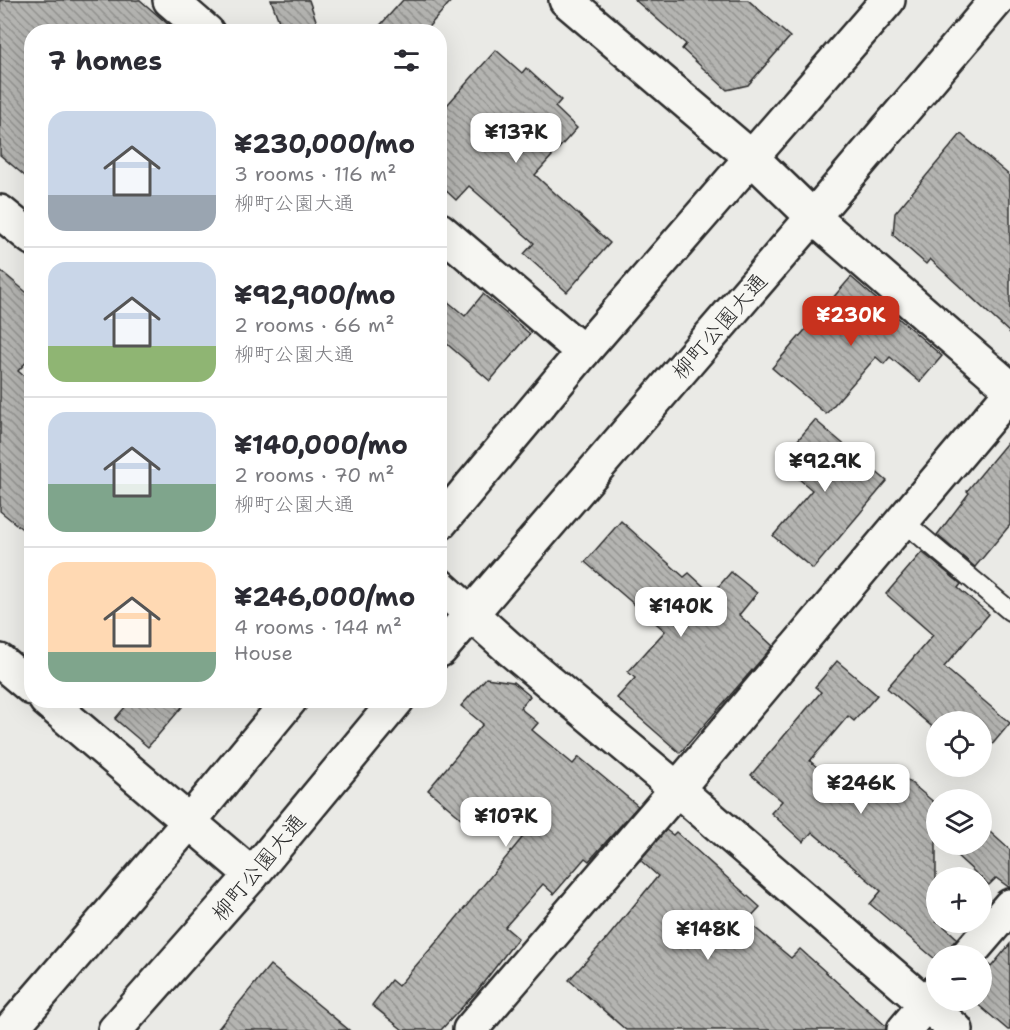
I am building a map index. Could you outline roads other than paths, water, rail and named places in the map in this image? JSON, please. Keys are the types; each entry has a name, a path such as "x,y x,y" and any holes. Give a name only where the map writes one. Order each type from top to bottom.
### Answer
{"street":[{"path":"170,0 198,24"},
{"path":"566,0 751,157 813,217 1010,388"},
{"path":"447,515 583,352 888,0"},
{"name":"柳町公園大通","path":"447,642 997,0"},
{"path":"0,212 24,232"},
{"path":"447,236 583,352"},
{"path":"470,1030 677,789 1010,393"},
{"path":"447,592 510,649 926,994"},
{"path":"0,661 24,681"},
{"path":"55,708 252,875"},
{"path":"10,1030 189,822 283,708"},
{"name":"柳町公園大通","path":"115,1030 252,875 391,708"},
{"path":"976,945 1010,906"},
{"path":"904,1030 926,1004"},
{"path":"941,1011 956,1030"}],"lane":[{"path":"903,521 1010,611"}]}
